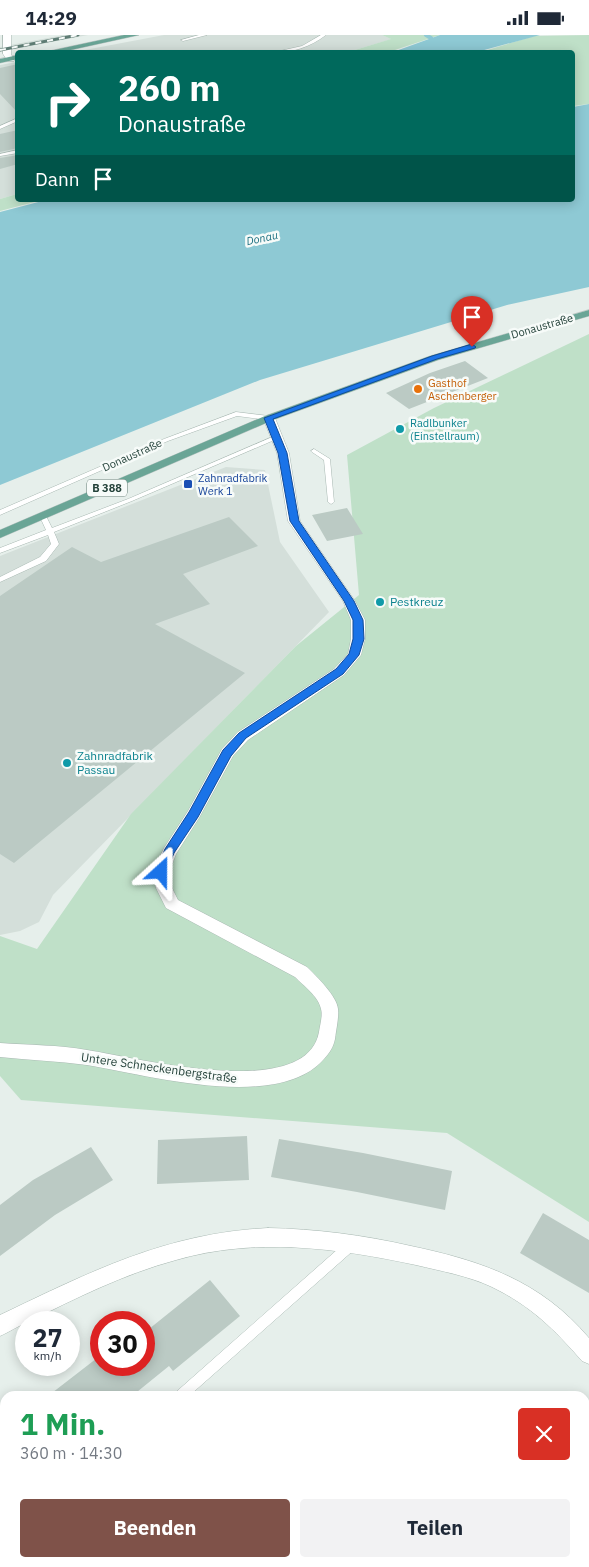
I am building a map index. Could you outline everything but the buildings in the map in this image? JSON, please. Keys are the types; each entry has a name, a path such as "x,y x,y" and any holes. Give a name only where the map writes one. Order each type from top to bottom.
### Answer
{"main road":[{"path":"58,50 135,35"},
{"path":"0,61 14,58"},
{"name":"Donaustraße","path":"0,534 269,418 434,358 589,313"}],"street":[{"path":"7,35 7,54 14,58"},
{"name":"Untere Schneckenbergstraße","path":"0,1050 84,1057 211,1078 238,1079 262,1078 294,1071 311,1061 324,1045 330,1008 318,989 301,972 172,904 164,888 161,872 169,852 194,814 227,753 242,736 339,672 354,655 358,639 358,620 349,601 294,521 286,468 269,418"},
{"path":"0,1326 87,1284 177,1250 230,1239 317,1240 380,1248 446,1263 493,1277 560,1321 589,1354"}],"lane":[{"path":"184,41 205,35"},
{"path":"288,50 303,47 324,35"},
{"path":"1,127 15,120"},
{"path":"0,155 15,152"},
{"name":"Donaustraße","path":"0,513 166,440 236,414 269,418"},
{"path":"0,551 52,532 277,437"},
{"path":"314,451 327,459 332,502"},
{"path":"0,579 43,559 55,544 52,532 43,515"},
{"path":"186,1391 351,1245"}],"shaded area":[{"path":"64,35 88,35 0,52 0,47"},
{"path":"164,35 382,35 392,39 355,50 85,50"},
{"path":"15,62 15,195 0,199 0,65"},
{"path":"226,467 265,470 280,542 329,612 53,895 39,922 20,931 0,935 0,556"}],"green space":[{"path":"382,35 440,35 395,50 355,50 391,39"},
{"path":"589,35 589,104 575,106 575,50 487,50 534,36"},
{"path":"15,195 15,202 34,202 0,211 0,199"},
{"path":"589,334 589,1222 447,1133 21,1100 0,1076 0,936 37,949 131,814 296,646 359,595 347,455 434,408"}],"water":[{"path":"440,35 540,35 484,50 399,50"},
{"name":"Donau","path":"589,104 589,287 507,305 260,380 0,485 0,212 38,202 575,202 575,107"}],"waterway":[{"path":"426,35 431,38"}],"railway":[{"path":"0,50 78,35"}],"place":[{"name":"Gasthof Aschenberger","path":"418,389"},
{"name":"Radlbunker (Einstellraum)","path":"400,429"},
{"name":"Zahnradfabrik Werk 1","path":"188,484"},
{"name":"Pestkreuz","path":"380,602"},
{"name":"Zahnradfabrik Passau","path":"67,763"}],"route":[{"path":"161,872 169,852 194,814 227,753 242,736 287,704 339,672 354,655 358,639 358,620 349,601 294,521 283,453 269,418 434,358 472,347"}]}
